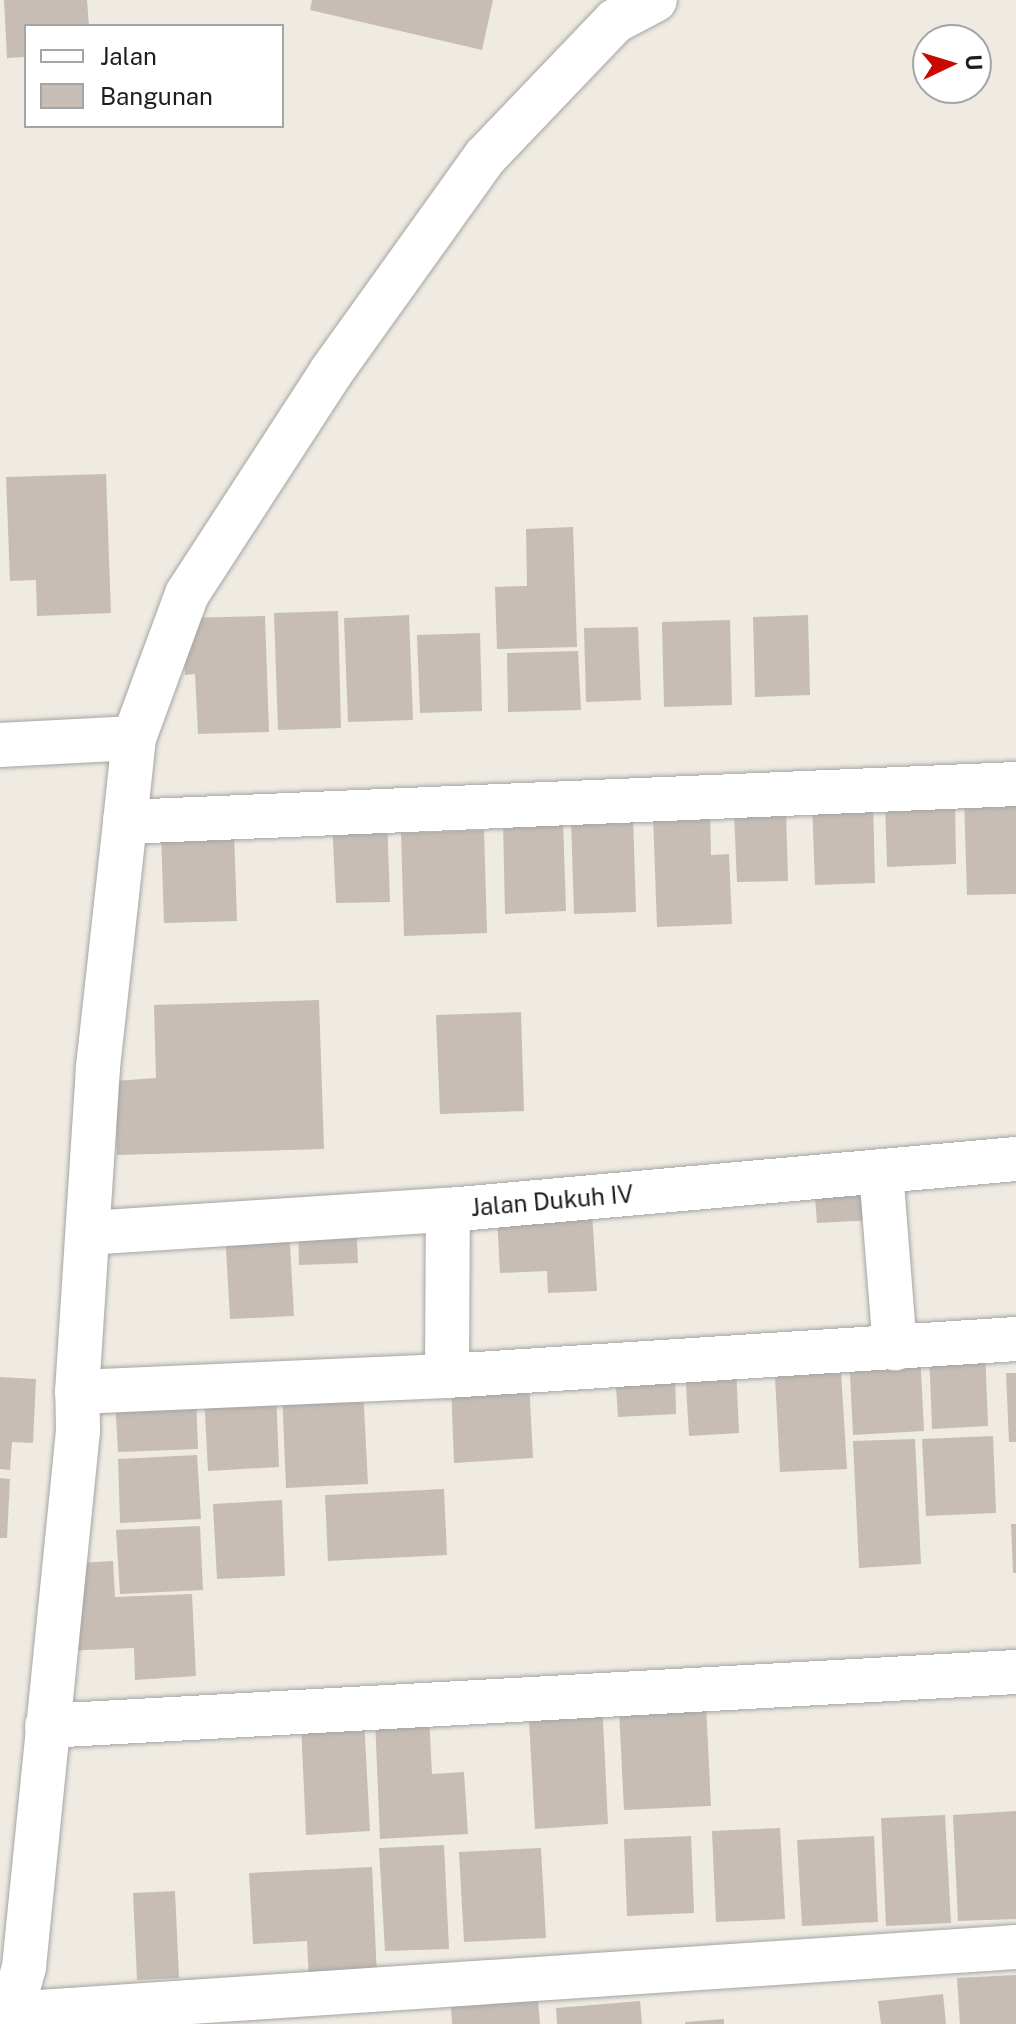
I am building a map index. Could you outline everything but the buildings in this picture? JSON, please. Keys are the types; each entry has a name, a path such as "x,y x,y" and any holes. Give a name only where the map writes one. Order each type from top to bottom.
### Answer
{"street":[{"path":"655,0 615,21 604,31 485,157 331,372 187,594 134,738 98,1067 77,1392 78,1431 24,1967 9,2019 1016,1947"},
{"path":"0,745 134,738"},
{"path":"125,822 1016,784"},
{"name":"Jalan Dukuh IV","path":"88,1233 448,1210 1016,1159"},
{"path":"881,1171 895,1348"},
{"path":"447,1376 448,1210"},
{"path":"77,1392 447,1376 1016,1339"},
{"path":"47,1726 1016,1672"}]}
